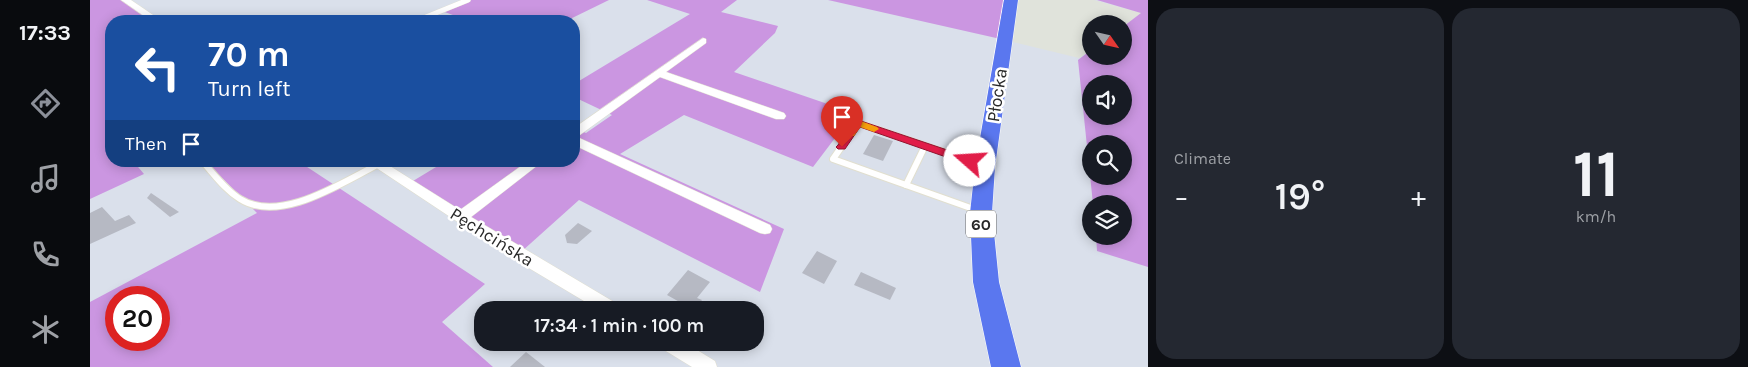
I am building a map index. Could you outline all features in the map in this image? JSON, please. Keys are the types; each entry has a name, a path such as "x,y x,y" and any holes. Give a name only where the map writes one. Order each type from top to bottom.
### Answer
{"main road":[{"name":"Płocka","path":"1006,367 986,282 981,211 985,167 1011,0"}],"street":[{"path":"125,0 148,15"},
{"path":"580,130 703,41"},
{"path":"658,73 780,116"},
{"path":"580,143 765,229"},
{"name":"Pęchcińska","path":"381,167 598,301"},
{"path":"461,217 529,167"},
{"path":"682,351 708,367"}],"lane":[{"path":"431,15 468,0"},
{"path":"981,211 833,159 858,123 985,167"},
{"path":"906,185 925,146"},
{"path":"208,167 241,200 262,208 274,208 288,206 304,200 367,167"}],"shaded area":[{"path":"90,0 125,0 148,15 105,15 105,167 138,167 144,174 90,199"},
{"path":"468,0 609,0 578,15 453,15 442,11"},
{"path":"647,0 737,0 721,12 778,26 775,33 734,72 854,113 813,167 684,115 620,154 784,229 760,292 579,200 521,252 408,184 436,167 580,167 580,130 586,133 612,115 580,100 580,80 690,14"},
{"path":"828,0 1011,0 1005,40"},
{"path":"1011,0 1094,0 1142,13 1132,20 1132,15 1082,15 1082,56 1079,58 1005,40"},
{"path":"1097,0 1148,0 1148,267 1097,251 1097,245 1132,245 1132,195 1092,195 1091,185 1132,185 1132,135 1086,135 1085,125 1132,125 1132,75 1082,75 1082,98 1078,60 1082,57 1082,65 1132,65 1132,20 1141,13"},
{"path":"211,167 307,167 485,284 442,322 493,367 90,367 90,302 105,294 105,351 170,351 170,286 120,286 257,213"}],"building":[{"path":"874,135 893,141 883,161 863,154"},
{"path":"151,193 179,212 170,217 147,198"},
{"path":"102,207 115,221 129,215 136,223 90,244 90,213"},
{"path":"578,223 592,231 577,244 567,243 565,235"},
{"path":"817,251 837,261 824,284 802,273"},
{"path":"688,270 710,282 697,298 701,301 678,301 667,295"},
{"path":"861,272 896,288 890,300 854,285"},
{"path":"526,352 545,367 510,367"}],"slow traffic":[{"path":"851,134 858,123 874,129"}],"route":[{"path":"842,147 858,123 970,161"}]}
